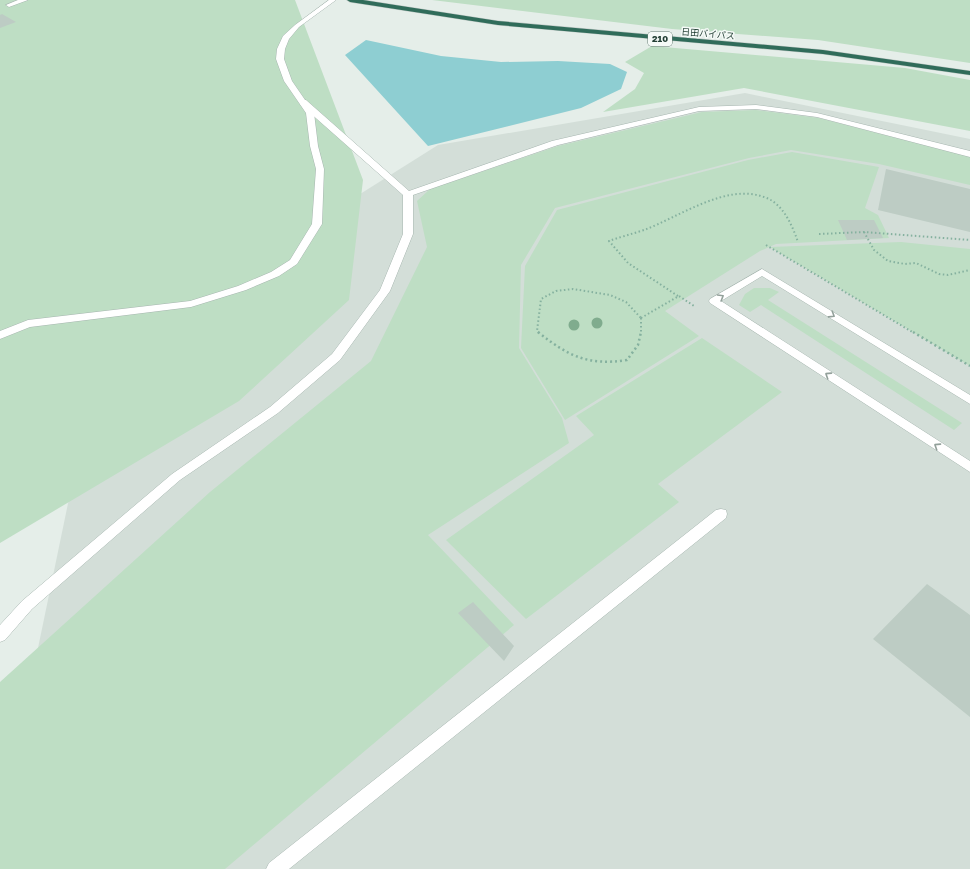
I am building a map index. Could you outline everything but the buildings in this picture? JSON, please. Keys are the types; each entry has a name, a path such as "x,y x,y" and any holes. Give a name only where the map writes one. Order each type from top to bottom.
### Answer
{"highway":[{"name":"日田バイパス","path":"350,0 498,23 823,52 970,73"}],"street":[{"path":"9,5 25,0"},
{"path":"0,335 28,324 190,304 242,288 275,274 294,262 318,224 320,169 314,146 310,113 288,81 280,59 281,49 286,38 298,26 333,0"},
{"path":"0,635 27,605 176,477 274,410 336,356 385,291 408,234 408,194 303,102"},
{"path":"408,194 555,143 699,109 756,107 817,115 970,154"},
{"path":"970,400 762,272 714,301 970,467"},
{"path":"275,869 721,514"}],"path":[{"path":"697,308 628,263 609,241 642,230 704,204 741,193 763,196 774,201 793,228 798,242"},
{"path":"864,232 871,250 879,257 901,264 917,263 934,273 942,275 950,275 970,270"},
{"path":"819,234 864,232 970,240"},
{"path":"766,245 970,366"},
{"path":"573,289 610,295 626,302 641,318 642,334 640,344 627,360 609,364 588,361 564,352 537,331 541,299 556,291 573,289"},
{"path":"641,318 679,296"}],"shaded area":[{"path":"745,93 970,139 970,869 0,869 0,831 98,359 438,145"}],"green space":[{"path":"0,0 295,0 363,180 349,300 239,401 0,543"},
{"path":"432,0 970,0 970,63 818,40 672,29"},
{"path":"652,46 905,68 970,80 970,131 744,88 603,112 635,89 644,73 625,62"},
{"path":"756,110 819,118 970,157 970,185 879,164 791,150 749,158 555,208 521,265 519,348 562,418 569,443 428,535 514,625 225,869 0,869 0,682 210,492 371,361 427,247 417,201 430,189 558,146 702,112"},
{"path":"792,152 879,167 865,208 878,215 889,238 776,244 760,251 665,311 699,336 565,420 521,348 525,266 557,210 748,160"},
{"path":"901,242 970,249 970,366 770,247"},
{"path":"754,288 770,288 779,292 768,300 962,423 954,430 761,305 750,312 739,305 745,294"},
{"path":"702,338 782,392 658,484 679,502 526,619 446,540 594,435 576,416"}],"water":[{"path":"366,40 441,56 501,62 558,61 610,64 627,72 621,89 581,108 428,146 345,55"}]}
